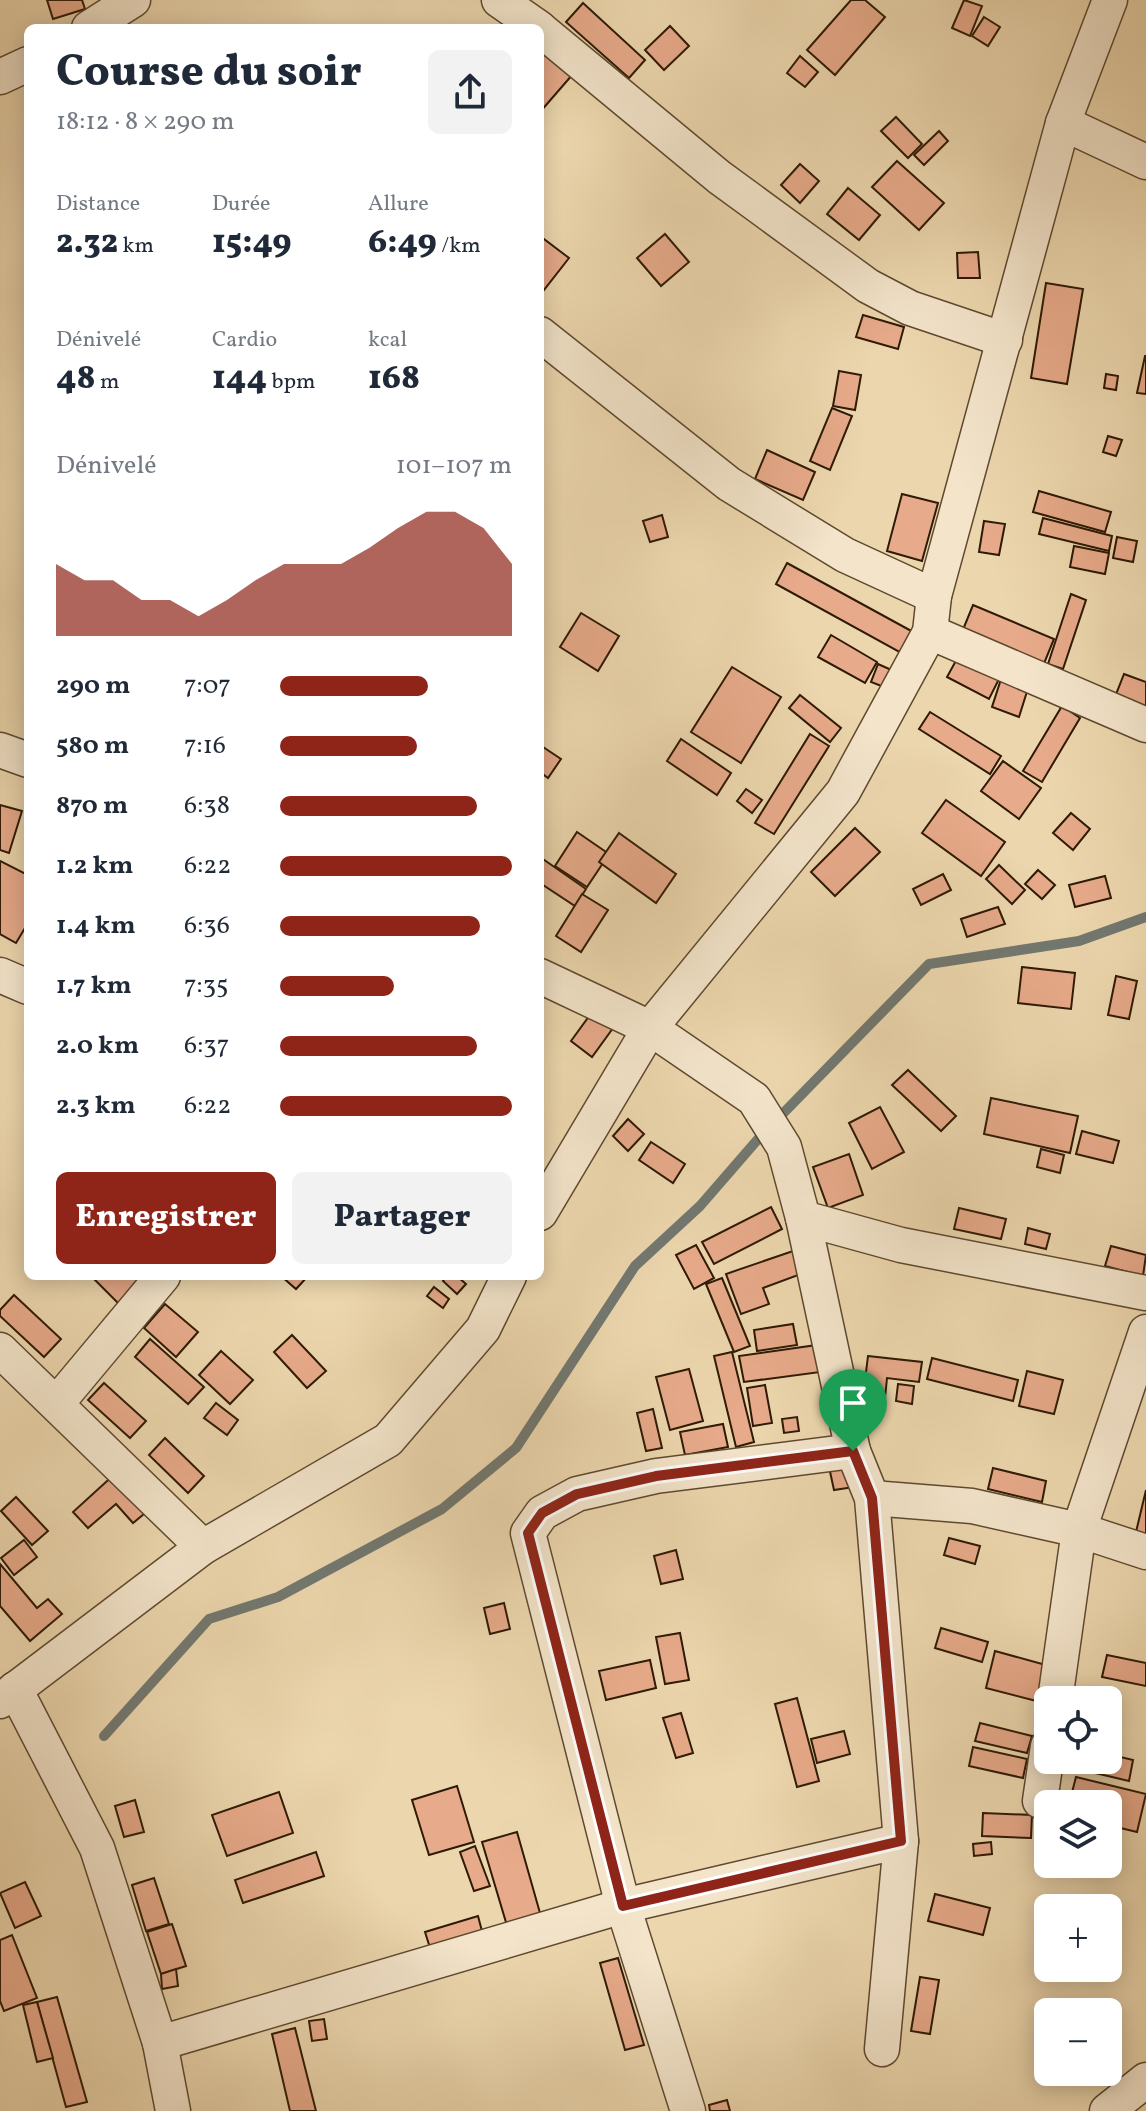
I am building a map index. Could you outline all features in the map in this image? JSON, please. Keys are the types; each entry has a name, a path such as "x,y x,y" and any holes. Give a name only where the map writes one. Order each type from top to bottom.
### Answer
{"street":[{"path":"95,24 133,0"},
{"path":"499,0 533,24"},
{"path":"544,1204 650,1028 843,792 930,632 934,596 1063,123 1110,0"},
{"path":"544,32 719,177 868,286 910,308 1005,340"},
{"path":"0,77 24,66"},
{"path":"1063,123 1146,162"},
{"path":"547,352 729,484 845,555 934,596"},
{"path":"930,632 1146,725"},
{"path":"0,750 24,759"},
{"path":"0,975 24,985"},
{"path":"544,978 650,1028 754,1099 784,1147 803,1218 853,1451 872,1498 901,1841 882,2049"},
{"path":"803,1218 901,1245 1146,1293"},
{"path":"57,1403 160,1280"},
{"path":"173,2111 160,2043 97,1848 7,1695 203,1547 388,1440 483,1329 507,1280"},
{"path":"1057,1686 1079,1530 1146,1332"},
{"path":"0,1350 203,1547"},
{"path":"688,2111 623,1906 528,1533 532,1522 577,1494 656,1476 853,1451"},
{"path":"872,1498 972,1506 1079,1530 1146,1552"},
{"path":"160,2043 623,1906 901,1841"},
{"path":"1107,2111 1146,2080"}],"building":[{"path":"47,0 82,0 85,9 53,19"},
{"path":"851,0 865,0 885,17 835,75 807,50"},
{"path":"964,0 982,6 970,36 952,28"},
{"path":"583,3 645,60 629,78 566,22"},
{"path":"984,17 1000,27 988,46 972,36"},
{"path":"670,26 689,46 664,70 645,50"},
{"path":"547,52 573,74 544,107 544,55"},
{"path":"800,56 818,72 805,87 787,73"},
{"path":"896,117 922,144 908,158 881,131"},
{"path":"939,131 948,141 924,165 914,155"},
{"path":"897,161 944,203 919,230 872,187"},
{"path":"800,164 819,181 800,203 781,185"},
{"path":"848,188 880,215 859,240 827,214"},
{"path":"665,234 689,262 661,286 637,258"},
{"path":"544,239 569,258 544,290"},
{"path":"978,252 980,278 958,278 957,253"},
{"path":"1046,283 1083,289 1067,384 1031,378"},
{"path":"863,315 904,327 898,349 856,337"},
{"path":"1146,356 1146,394 1137,393"},
{"path":"839,371 861,375 855,410 833,406"},
{"path":"1106,374 1118,376 1116,390 1104,388"},
{"path":"832,408 852,416 830,470 810,461"},
{"path":"1108,436 1122,440 1116,456 1103,452"},
{"path":"767,450 815,472 803,500 755,479"},
{"path":"1039,491 1111,512 1105,532 1033,512"},
{"path":"902,494 938,503 922,561 887,551"},
{"path":"662,515 668,537 650,542 643,521"},
{"path":"1043,518 1112,536 1109,551 1039,534"},
{"path":"984,521 1005,524 999,555 979,552"},
{"path":"1117,537 1137,541 1133,562 1113,558"},
{"path":"1074,546 1109,553 1105,574 1070,567"},
{"path":"787,563 915,633 903,654 776,584"},
{"path":"1071,594 1086,600 1063,669 1048,664"},
{"path":"973,605 1054,639 1043,666 962,632"},
{"path":"581,613 619,636 598,671 560,647"},
{"path":"831,635 877,662 865,683 818,657"},
{"path":"959,655 1000,677 989,699 947,677"},
{"path":"878,664 896,672 889,689 871,682"},
{"path":"732,667 781,697 741,763 691,732"},
{"path":"1003,673 1030,682 1019,717 992,707"},
{"path":"1124,674 1146,682 1146,715 1113,702"},
{"path":"800,695 841,728 830,742 789,708"},
{"path":"1062,706 1080,718 1042,782 1023,771"},
{"path":"930,712 1001,756 990,774 919,729"},
{"path":"810,734 829,746 774,834 755,823"},
{"path":"681,739 731,773 717,795 667,761"},
{"path":"544,748 561,759 548,778 544,775"},
{"path":"1003,761 1041,788 1019,819 981,791"},
{"path":"746,789 762,800 752,813 737,801"},
{"path":"946,800 1005,842 981,876 922,833"},
{"path":"0,805 22,811 9,853 0,850"},
{"path":"1071,813 1090,829 1073,850 1053,833"},
{"path":"855,828 880,852 835,896 811,872"},
{"path":"577,832 609,854 587,887 555,866"},
{"path":"619,833 676,874 656,903 599,862"},
{"path":"544,860 586,889 575,906 544,886"},
{"path":"0,861 24,873 24,930 16,943 0,934"},
{"path":"999,865 1025,890 1012,904 986,879"},
{"path":"1038,870 1055,885 1042,899 1025,884"},
{"path":"943,874 951,890 921,905 913,889"},
{"path":"1105,876 1111,898 1075,907 1069,885"},
{"path":"582,894 608,910 581,952 556,936"},
{"path":"998,907 1005,924 967,937 961,919"},
{"path":"1022,967 1075,973 1071,1009 1018,1003"},
{"path":"1116,976 1137,981 1129,1019 1108,1015"},
{"path":"595,1008 616,1024 592,1057 571,1041"},
{"path":"908,1070 956,1116 941,1131 892,1085"},
{"path":"991,1098 1078,1116 1070,1153 984,1134"},
{"path":"880,1107 904,1152 872,1169 849,1123"},
{"path":"628,1119 644,1134 628,1151 613,1136"},
{"path":"1082,1131 1119,1141 1113,1163 1076,1154"},
{"path":"651,1142 685,1164 673,1183 639,1160"},
{"path":"1041,1149 1064,1155 1060,1173 1037,1167"},
{"path":"849,1154 863,1195 828,1208 813,1167"},
{"path":"771,1207 782,1229 714,1264 702,1242"},
{"path":"959,1208 1006,1219 1001,1239 954,1229"},
{"path":"1028,1228 1050,1234 1046,1249 1025,1244"},
{"path":"696,1245 714,1278 694,1289 676,1255"},
{"path":"1111,1246 1146,1255 1143,1276 1105,1266"},
{"path":"793,1251 801,1274 763,1288 769,1304 741,1314 726,1274"},
{"path":"722,1278 750,1346 734,1352 706,1284"},
{"path":"95,1280 142,1280 120,1305"},
{"path":"286,1280 304,1280 296,1289"},
{"path":"462,1280 466,1284 457,1294 443,1281"},
{"path":"434,1287 449,1299 443,1308 427,1296"},
{"path":"14,1295 61,1339 44,1357 0,1316 0,1310"},
{"path":"165,1304 198,1332 176,1357 144,1328"},
{"path":"793,1324 797,1345 757,1351 754,1330"},
{"path":"292,1335 326,1371 307,1388 274,1352"},
{"path":"150,1339 204,1387 188,1404 135,1357"},
{"path":"824,1344 828,1371 744,1382 739,1356"},
{"path":"221,1351 253,1380 230,1404 199,1375"},
{"path":"732,1352 754,1442 736,1447 714,1356"},
{"path":"868,1356 922,1362 919,1382 887,1378 885,1398 863,1396"},
{"path":"932,1358 1018,1380 1013,1401 927,1379"},
{"path":"689,1369 703,1421 670,1430 656,1377"},
{"path":"1027,1371 1063,1380 1054,1414 1019,1406"},
{"path":"104,1383 146,1421 130,1438 88,1400"},
{"path":"898,1384 914,1386 912,1404 896,1401"},
{"path":"765,1385 772,1423 753,1426 747,1388"},
{"path":"216,1403 238,1420 227,1435 204,1418"},
{"path":"653,1409 662,1448 646,1451 637,1413"},
{"path":"797,1417 799,1431 784,1433 782,1419"},
{"path":"723,1424 728,1447 685,1455 680,1432"},
{"path":"165,1438 204,1476 188,1493 149,1455"},
{"path":"849,1463 854,1487 834,1490 829,1467"},
{"path":"993,1468 1046,1481 1042,1502 988,1489"},
{"path":"117,1472 150,1509 133,1523 116,1504 88,1528 73,1512"},
{"path":"1146,1490 1146,1534 1136,1532"},
{"path":"16,1497 48,1531 32,1545 1,1511"},
{"path":"949,1538 980,1546 975,1564 944,1555"},
{"path":"24,1540 37,1557 14,1575 1,1558"},
{"path":"676,1550 683,1579 661,1584 654,1556"},
{"path":"0,1564 37,1608 48,1599 62,1614 30,1641 0,1606"},
{"path":"504,1603 510,1629 490,1634 484,1608"},
{"path":"941,1628 988,1642 982,1662 935,1648"},
{"path":"680,1633 689,1680 665,1684 656,1637"},
{"path":"995,1651 1053,1667 1048,1686 1034,1686 1034,1700 986,1688"},
{"path":"1107,1655 1146,1663 1146,1686 1102,1677"},
{"path":"650,1660 656,1688 606,1700 599,1671"},
{"path":"797,1698 819,1781 797,1787 775,1704"},
{"path":"681,1713 693,1753 676,1758 663,1718"},
{"path":"980,1723 1032,1736 1027,1753 975,1741"},
{"path":"844,1731 850,1754 817,1763 811,1739"},
{"path":"973,1747 1027,1759 1023,1778 969,1766"},
{"path":"1122,1757 1133,1760 1129,1781 1099,1774 1122,1774"},
{"path":"1076,1777 1146,1794 1137,1832 1122,1828 1122,1790 1073,1790"},
{"path":"457,1786 474,1842 429,1855 412,1800"},
{"path":"279,1792 293,1833 227,1856 212,1815"},
{"path":"135,1800 144,1832 124,1837 115,1806"},
{"path":"983,1813 1032,1815 1031,1838 982,1836"},
{"path":"517,1832 542,1920 508,1929 482,1842"},
{"path":"991,1842 992,1854 974,1856 973,1844"},
{"path":"475,1846 490,1886 474,1891 460,1852"},
{"path":"316,1852 324,1876 243,1903 235,1880"},
{"path":"154,1878 169,1924 146,1931 132,1885"},
{"path":"25,1882 41,1916 15,1928 0,1893"},
{"path":"935,1894 990,1908 983,1935 928,1921"},
{"path":"478,1916 483,1935 431,1951 425,1932"},
{"path":"172,1924 186,1966 161,1974 147,1932"},
{"path":"12,1935 37,1998 4,2011 0,2001 0,1940"},
{"path":"618,1958 644,2045 625,2050 600,1963"},
{"path":"176,1969 178,1986 162,1989 161,1974"},
{"path":"920,1977 939,1980 930,2034 911,2031"},
{"path":"57,1997 87,2102 66,2107 37,2002"},
{"path":"37,2002 53,2058 37,2062 23,2005"},
{"path":"324,2019 327,2039 312,2041 309,2021"},
{"path":"295,2028 316,2111 290,2111 272,2034"},
{"path":"727,2100 730,2111 710,2111 709,2105"}],"waterway":[{"path":"104,1736 209,1619 278,1597 442,1509 516,1448 635,1266 700,1206 759,1138 929,964 1079,941 1146,917"}],"route":[{"path":"853,1451 872,1498 901,1841 623,1906 528,1533 532,1522 577,1494 656,1476 853,1451"}]}
